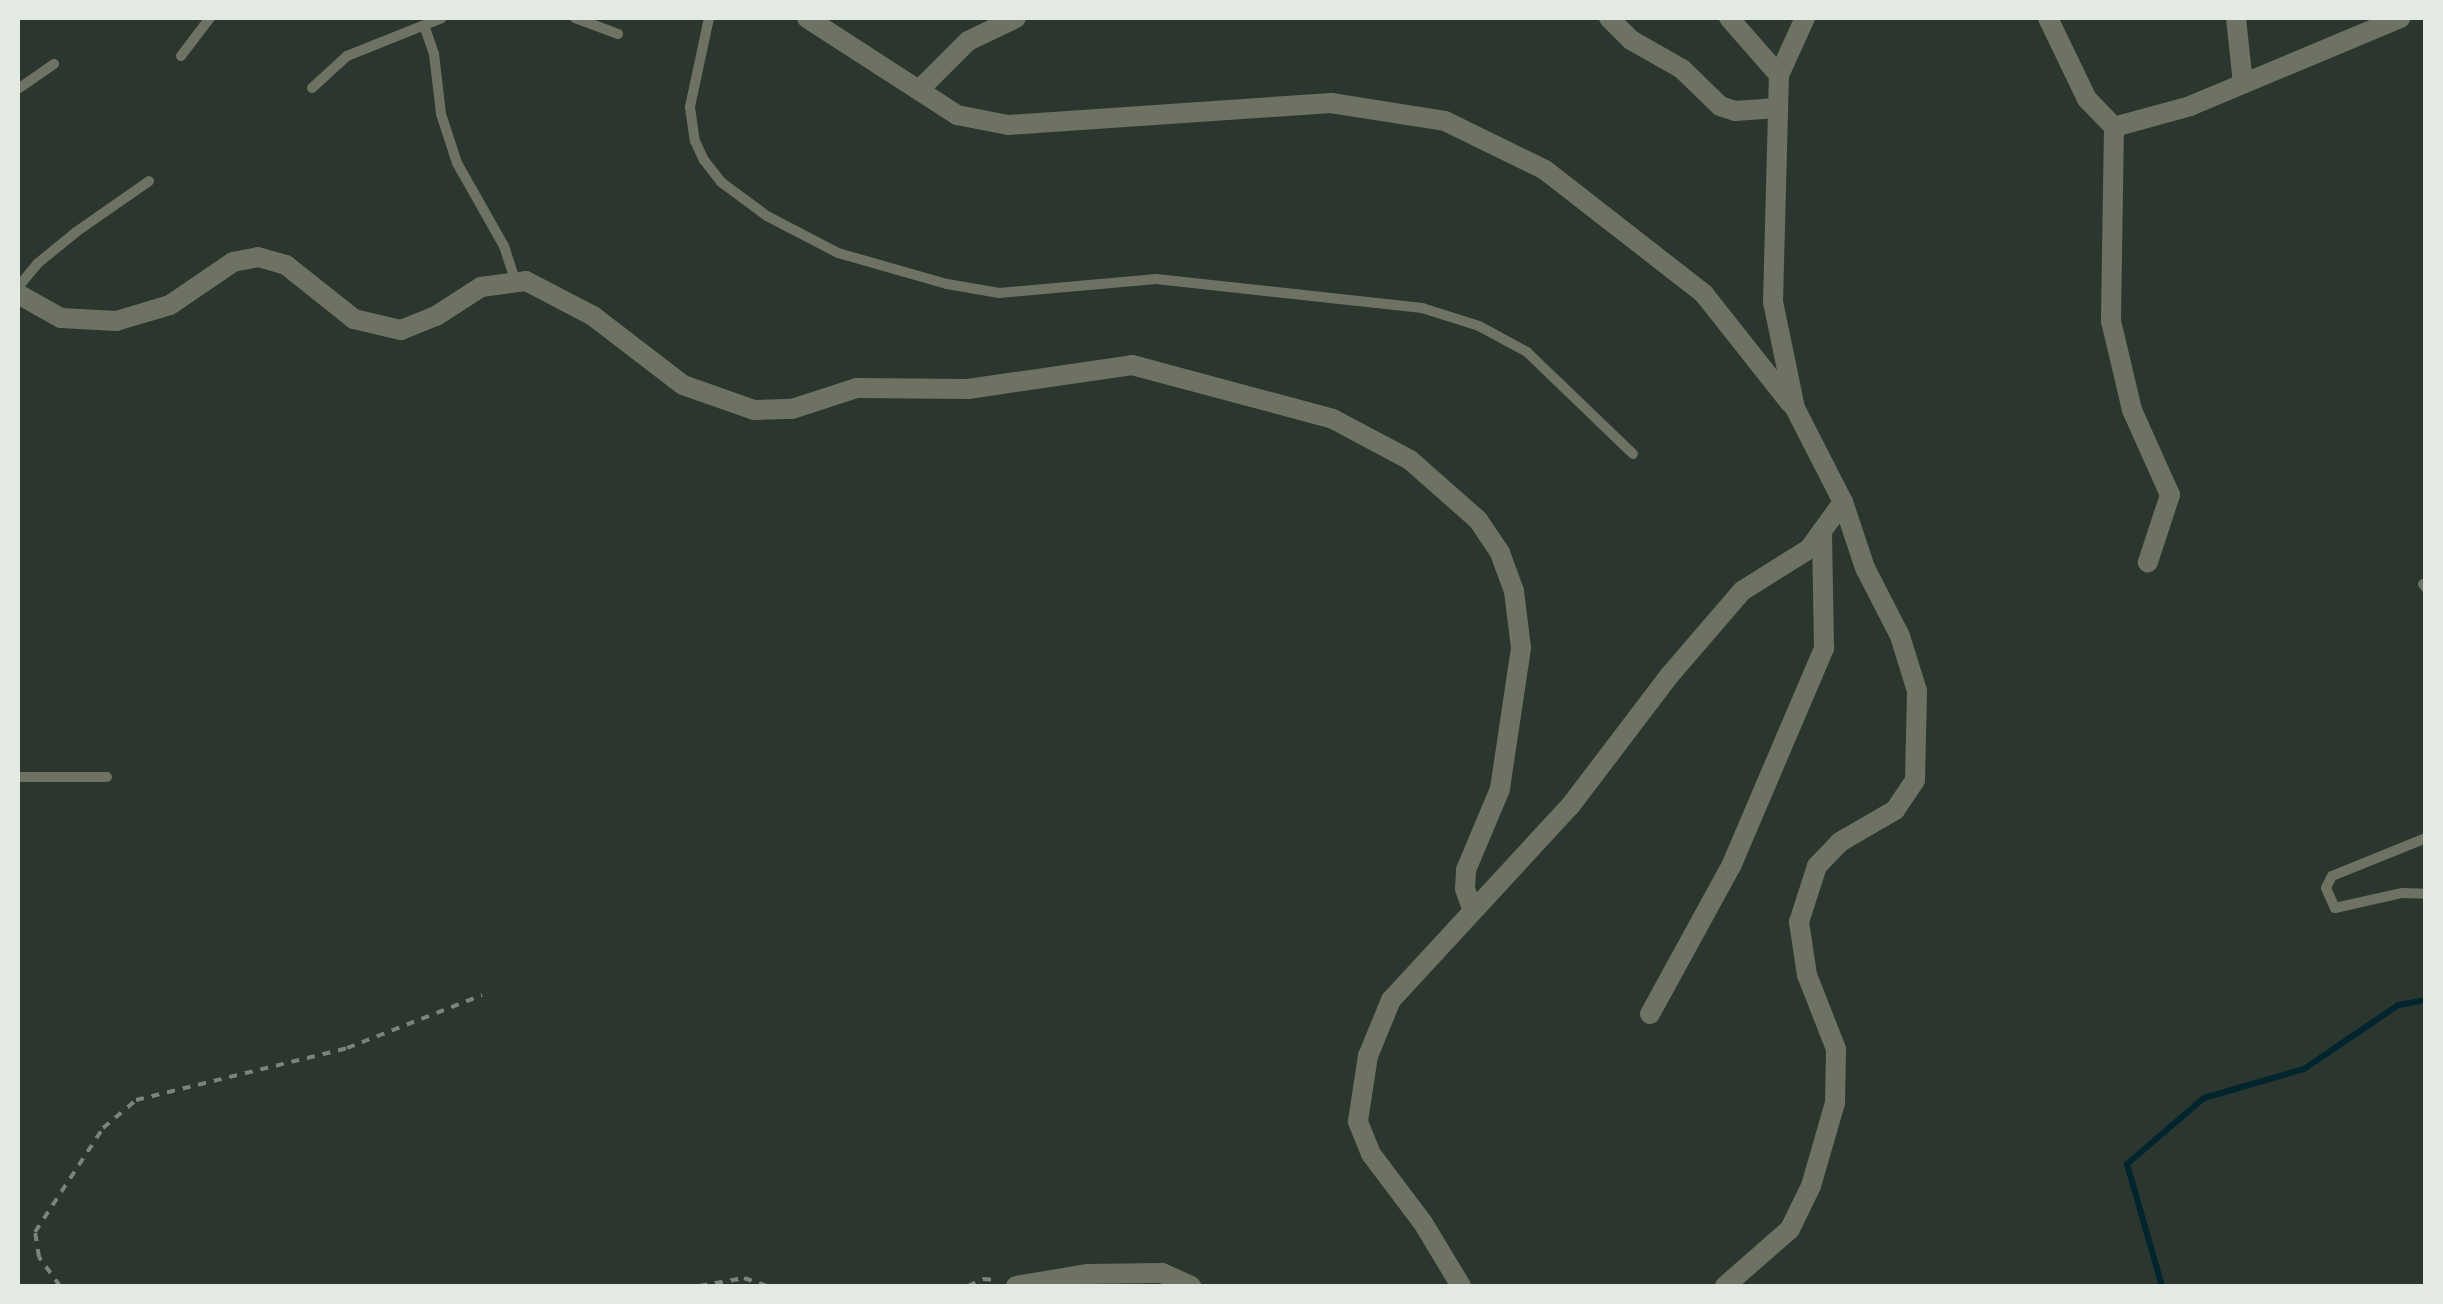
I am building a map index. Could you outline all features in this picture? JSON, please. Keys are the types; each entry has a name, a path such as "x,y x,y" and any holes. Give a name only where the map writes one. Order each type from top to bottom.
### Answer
{"street":[{"path":"807,18 957,115 1008,125 1331,104 1445,121 1545,170 1704,294 1795,408 1843,502 1865,568 1900,636 1916,691 1916,780 1895,810 1840,842 1817,866 1799,922 1807,975 1836,1048 1834,1103 1811,1186 1790,1229 1725,1286"},
{"path":"919,90 968,41 1016,18"},
{"path":"1609,18 1631,40 1693,78 1720,106 1736,111 1777,108"},
{"path":"1729,18 1779,75"},
{"path":"1795,408 1774,302 1777,108 1779,75 1805,18"},
{"path":"2048,18 2087,99 2114,127 2111,321 2132,410 2170,496 2148,562"},
{"path":"2236,18 2242,83"},
{"path":"2114,127 2190,106 2400,18"},
{"path":"18,290 60,318 116,321 170,305 233,262 258,258 286,265 354,319 401,330 436,316 481,287 526,281 593,316 683,384 754,410 792,409 858,388 996,386 1132,365 1303,409 1359,431 1410,460 1478,520 1500,554 1518,609 1522,648 1500,790 1466,870 1466,890 1473,911"},
{"path":"1462,1286 1422,1222 1370,1154 1358,1121 1368,1056 1391,1000 1572,805 1668,676 1742,591 1809,549 1843,502"},
{"path":"1650,1014 1732,864 1824,648 1822,531"},
{"path":"1016,1286 1088,1274 1162,1273 1191,1286"}],"lane":[{"path":"181,56 210,18"},
{"path":"312,88 347,56 426,28 442,18"},
{"path":"575,18 618,34"},
{"path":"710,18 703,66 690,107 704,160 721,182 766,216 838,252 947,284 999,293 1156,278 1422,308 1479,326 1527,352 1633,454"},
{"path":"426,28 434,54 442,114 457,163 504,246 516,280"},
{"path":"18,89 54,64"},
{"path":"18,290 37,264 149,181"},
{"path":"18,777 108,777"},
{"path":"2426,838 2332,876 2326,888 2331,904 2340,908 2402,892 2426,894"}],"path":[{"path":"60,1286 38,1257 34,1232 103,1128 136,1100 347,1048 482,994"},
{"path":"699,1286 744,1278 767,1286"}],"waterway":[{"path":"2162,1286 2127,1164 2204,1098 2304,1069 2398,1005 2426,1000"}]}
